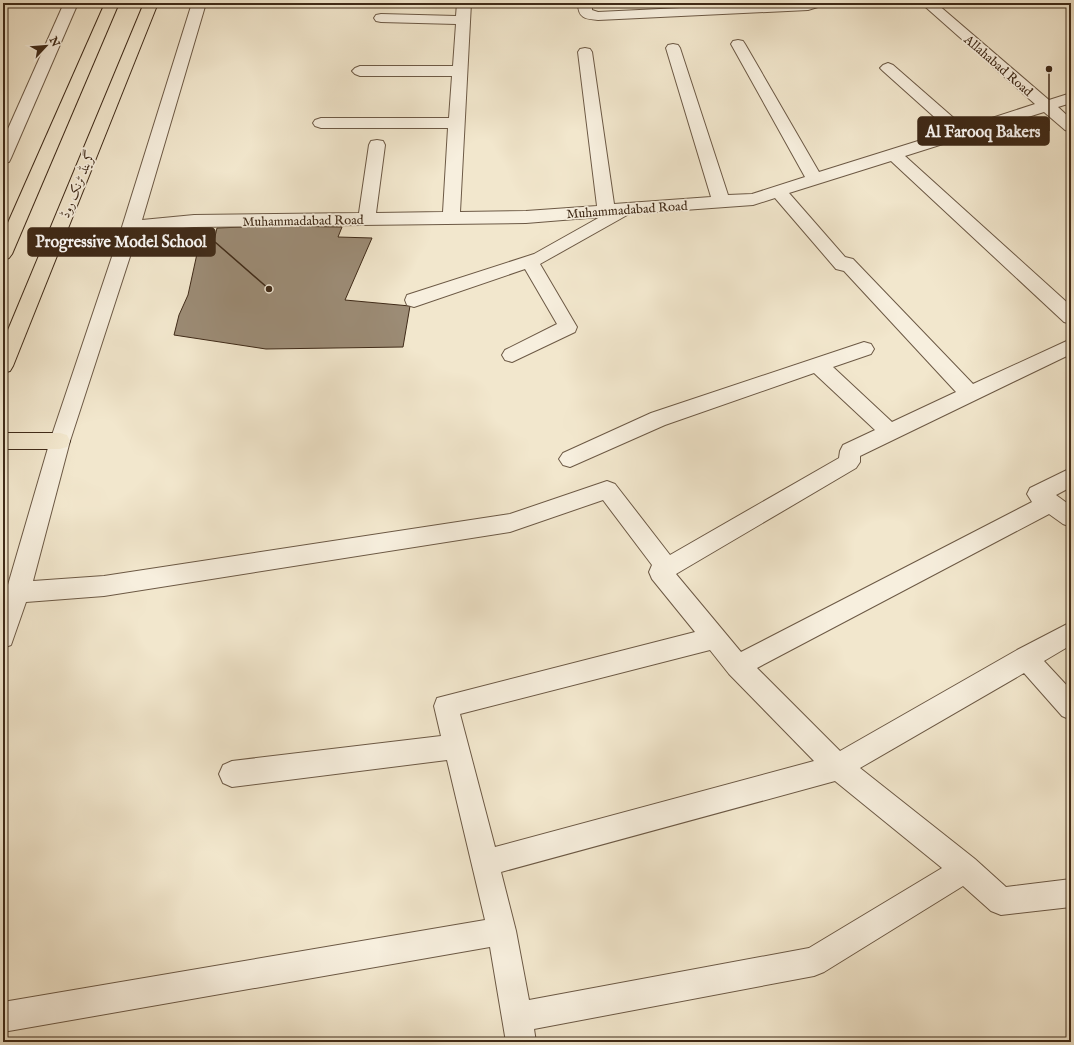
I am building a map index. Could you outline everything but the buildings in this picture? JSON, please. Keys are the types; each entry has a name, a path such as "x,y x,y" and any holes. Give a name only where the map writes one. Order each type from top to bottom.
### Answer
{"highway":[{"path":"3,254 112,3"},
{"name":"گرینڈ ٹرنک روڈ","path":"3,366 151,3"},
{"path":"3,441 60,441"}],"street":[{"path":"3,158 7,141 71,3"},
{"path":"3,637 18,592 60,441 131,227 199,3"},
{"path":"451,218 464,3"},
{"path":"585,3 585,11 590,15 598,16 808,6 816,3"},
{"name":"Allahabad Road","path":"928,3 1046,107 1071,127"},
{"path":"381,18 463,20"},
{"path":"738,44 815,180"},
{"path":"673,48 721,201"},
{"path":"585,52 606,210"},
{"path":"888,68 961,133"},
{"path":"360,72 460,70"},
{"name":"Muhammadabad Road","path":"131,227 194,221 526,217 753,199 1071,98"},
{"path":"321,123 457,123"},
{"path":"367,219 377,145"},
{"path":"894,155 1071,317"},
{"path":"778,191 842,265 847,263 970,394"},
{"path":"414,300 540,258 628,208"},
{"path":"512,355 568,327 530,262"},
{"path":"663,570 849,462 850,451 1071,346"},
{"path":"570,459 658,419 864,349"},
{"path":"818,365 890,432"},
{"path":"1071,477 1038,494 1071,518"},
{"path":"18,592 104,586 510,523 607,490 663,570 738,666 838,767 965,869 1001,901 1071,893"},
{"path":"738,666 1050,503"},
{"path":"485,863 838,767 1071,633"},
{"path":"715,638 446,706 502,931 519,1029 814,962 965,869"},
{"path":"1026,658 1071,708"},
{"path":"232,774 456,746"},
{"path":"3,1016 502,931"}],"place":[{"name":"Al Farooq Bakers","path":"1049,69"},
{"name":"Progressive Model School","path":"269,289"}]}
